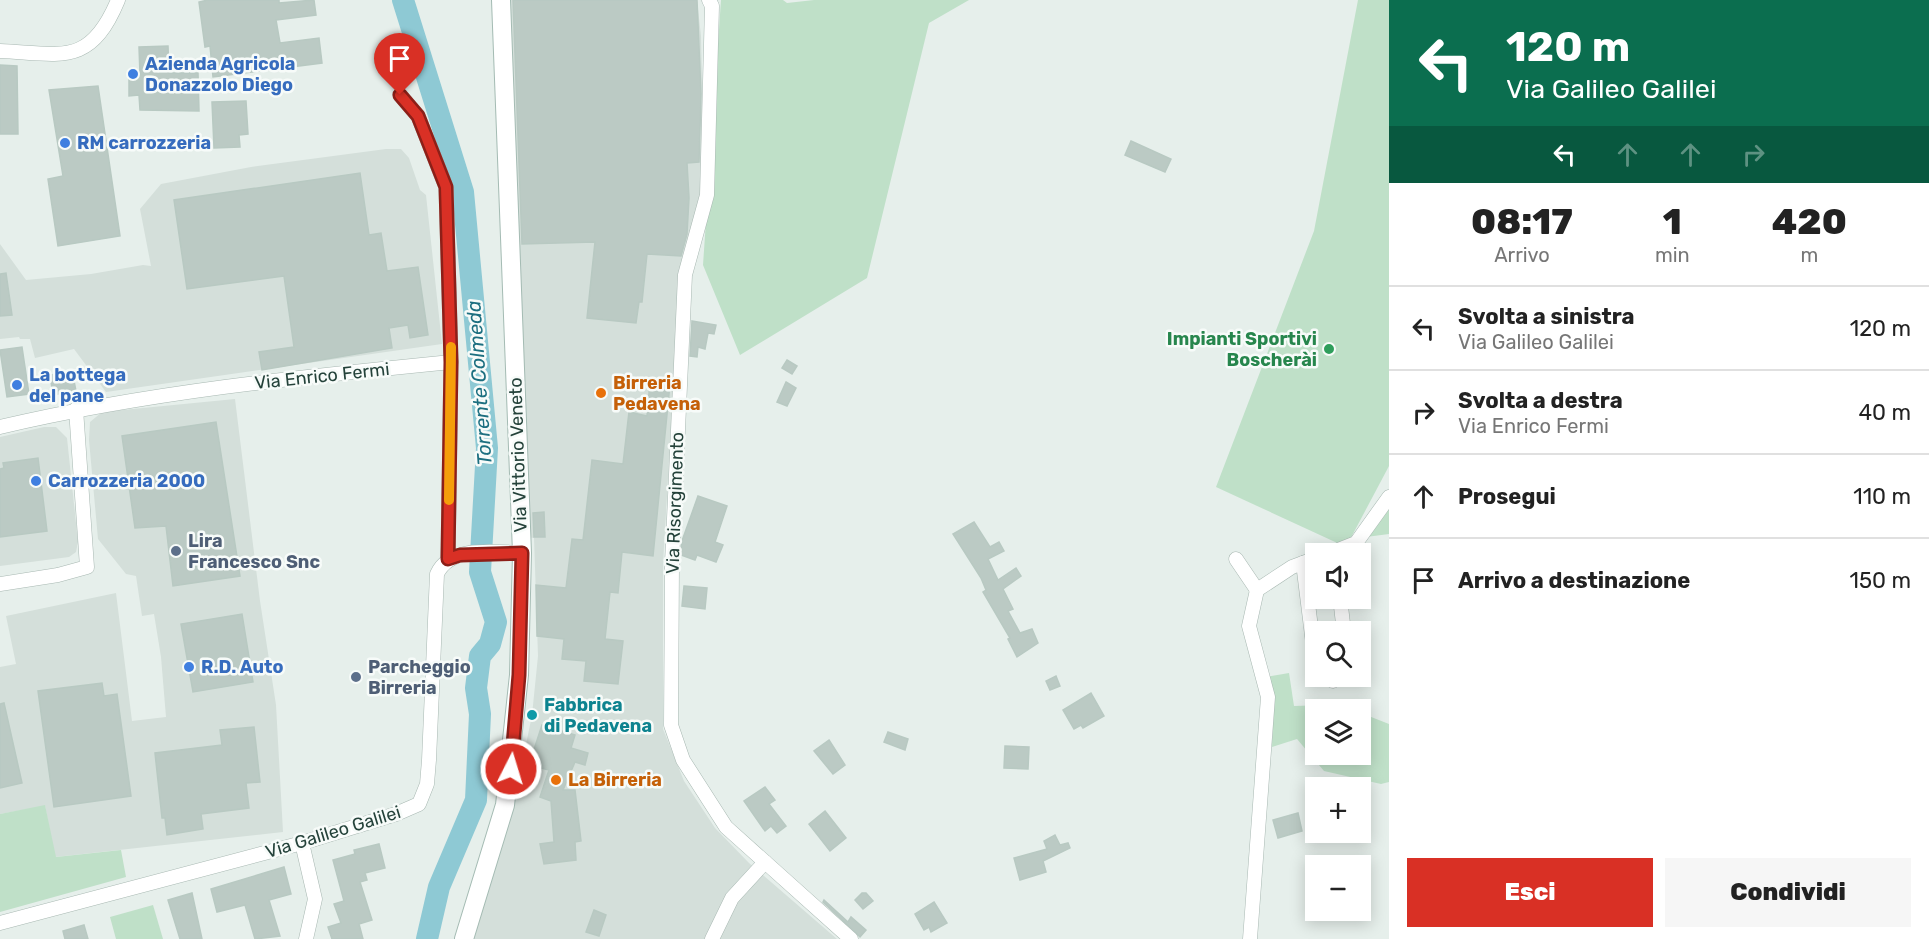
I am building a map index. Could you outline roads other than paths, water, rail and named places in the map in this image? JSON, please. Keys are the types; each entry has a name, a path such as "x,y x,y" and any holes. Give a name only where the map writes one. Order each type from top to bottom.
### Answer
{"main road":[{"name":"Via Vittorio Veneto","path":"464,939 505,805 511,769 519,675 522,553 501,0"}],"street":[{"path":"0,51 63,54 80,50 103,31 118,0"},
{"name":"Via Risorgimento","path":"709,0 712,6 707,195 685,275 672,563 671,725 684,760 726,827 851,939"},
{"path":"400,95 418,116 446,187 454,557 522,553"},
{"name":"Via Enrico Fermi","path":"0,427 76,409 288,378 451,362"},
{"path":"0,584 58,575 87,567 76,409"},
{"path":"1356,543 1389,498"},
{"name":"Via Galileo Galilei","path":"0,923 302,843 396,814 413,807 423,799 429,760 435,586 439,569 454,557"},
{"path":"1236,559 1257,590 1249,626 1268,697 1250,939"},
{"path":"1257,590 1305,563"},
{"path":"302,843 315,899 306,939"},
{"path":"712,939 732,898 765,862"}],"waterway":[{"name":"Torrente Colmeda","path":"403,0 463,192 487,448 480,572 496,622 490,644 480,656 476,688 480,714 476,800 439,887 427,939"}],"place":[{"name":"Azienda Agricola Donazzolo Diego","path":"133,74"},
{"name":"RM carrozzeria","path":"65,143"},
{"name":"Impianti Sportivi Boscherài","path":"1329,349"},
{"name":"La bottega del pane","path":"17,385"},
{"name":"Birreria Pedavena","path":"601,393"},
{"name":"Carrozzeria 2000","path":"36,481"},
{"name":"Lira Francesco Snc","path":"176,551"},
{"name":"R.D. Auto","path":"189,667"},
{"name":"Parcheggio Birreria","path":"356,677"},
{"name":"Fabbrica di Pedavena","path":"532,715"},
{"name":"La Birreria","path":"556,780"}]}
